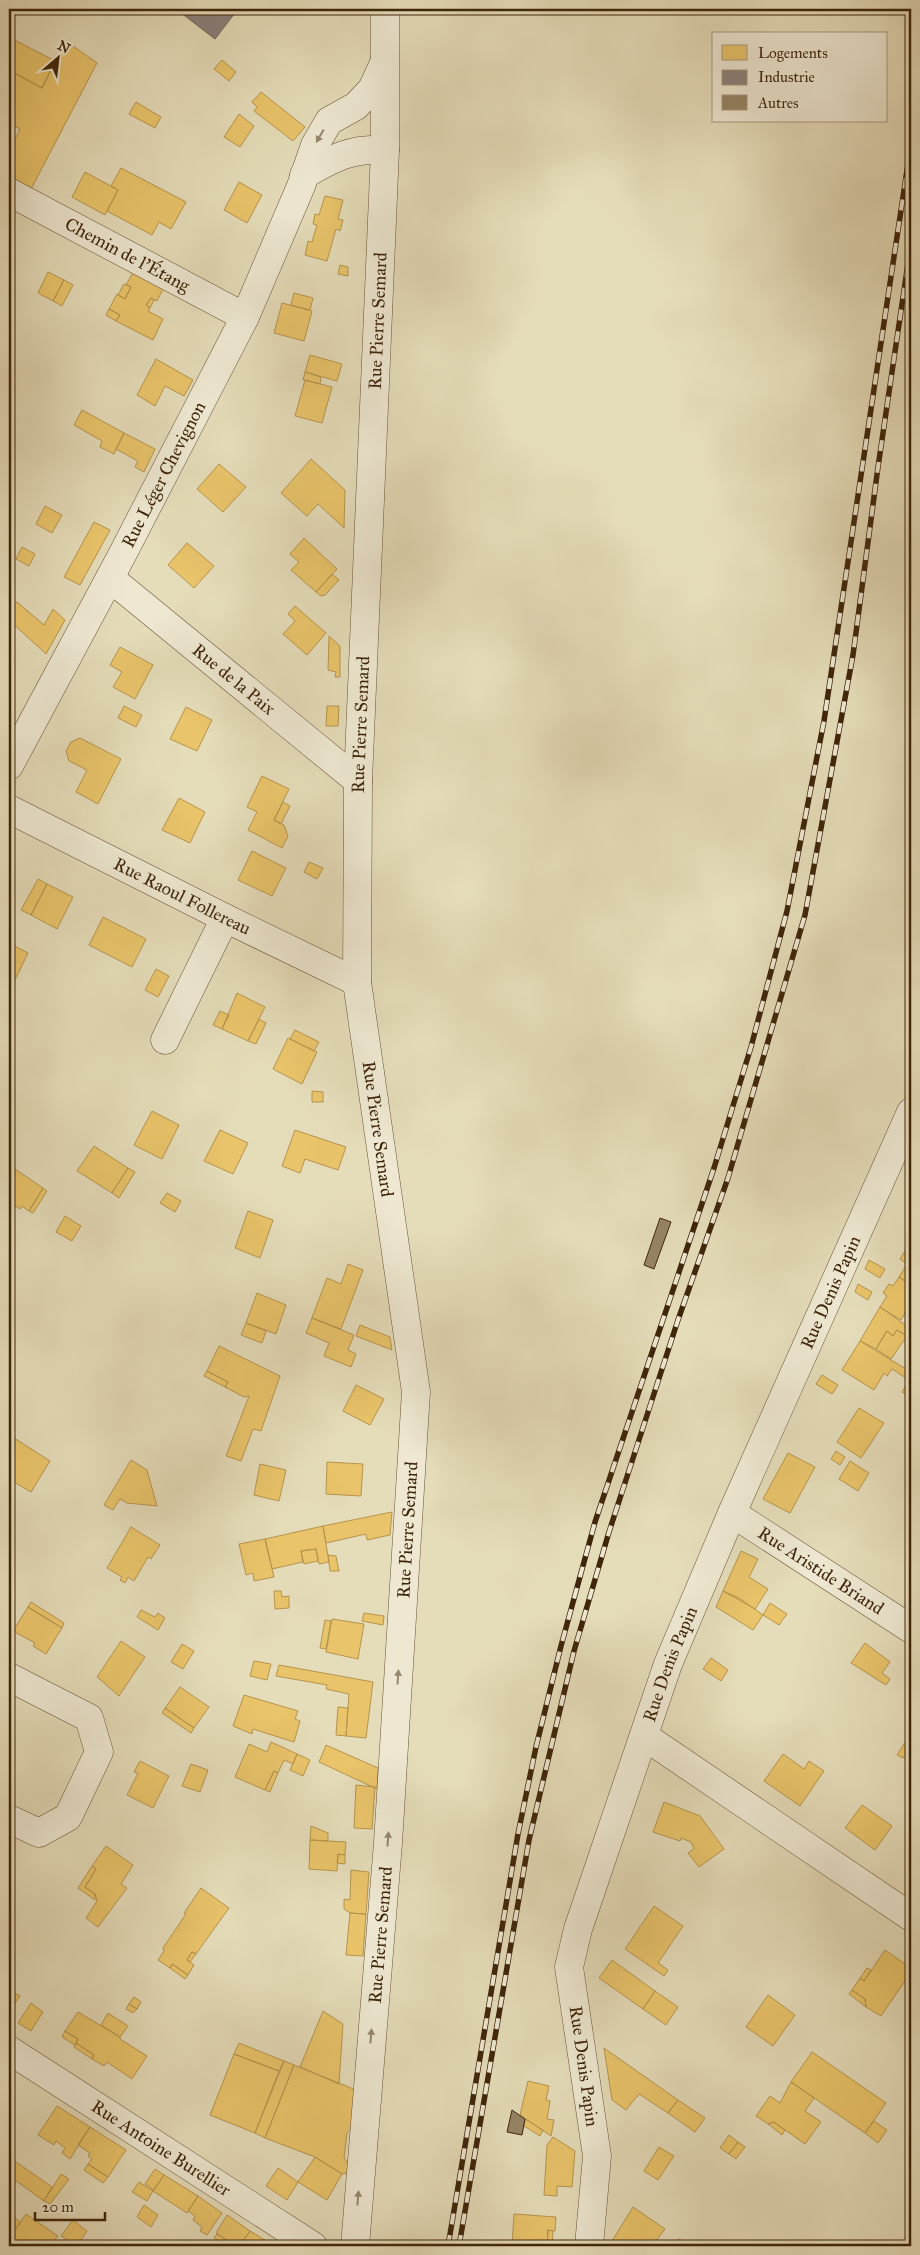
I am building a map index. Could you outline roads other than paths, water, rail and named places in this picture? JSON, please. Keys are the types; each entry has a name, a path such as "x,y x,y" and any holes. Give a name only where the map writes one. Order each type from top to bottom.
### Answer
{"street":[{"name":"Rue Pierre Semard","path":"355,2246 388,1843 416,1392 357,982 358,781 386,150 385,9"},
{"name":"Rue Léger Chevignon","path":"9,766 110,578 245,317 315,146 329,121 356,106 372,89 384,62"},
{"path":"350,109 374,128 386,150"},
{"path":"304,176 332,159 364,149 386,150"},
{"name":"Chemin de l'Étang","path":"9,192 245,317"},
{"name":"Rue de la Paix","path":"110,578 358,781"},
{"name":"Rue Raoul Follereau","path":"9,809 357,982"},
{"path":"165,1040 225,918"},
{"name":"Rue Denis Papin","path":"589,2246 596,2156 569,1967 578,1929 668,1664 732,1513 911,1112"},
{"name":"Rue Aristide Briand","path":"732,1513 911,1629"},
{"path":"9,1677 89,1718 99,1752 68,1817 39,1834 9,1818"},
{"path":"644,1736 911,1918"},
{"name":"Rue Antoine Burellier","path":"9,2050 313,2246"}],"railway":[{"path":"448,2246 518,1834 536,1747 561,1646 595,1522 714,1168 751,1047 787,911 824,721 911,144"},
{"path":"459,2246 529,1840 574,1651 609,1532 678,1320 728,1178 805,915 853,655 911,243"}]}
